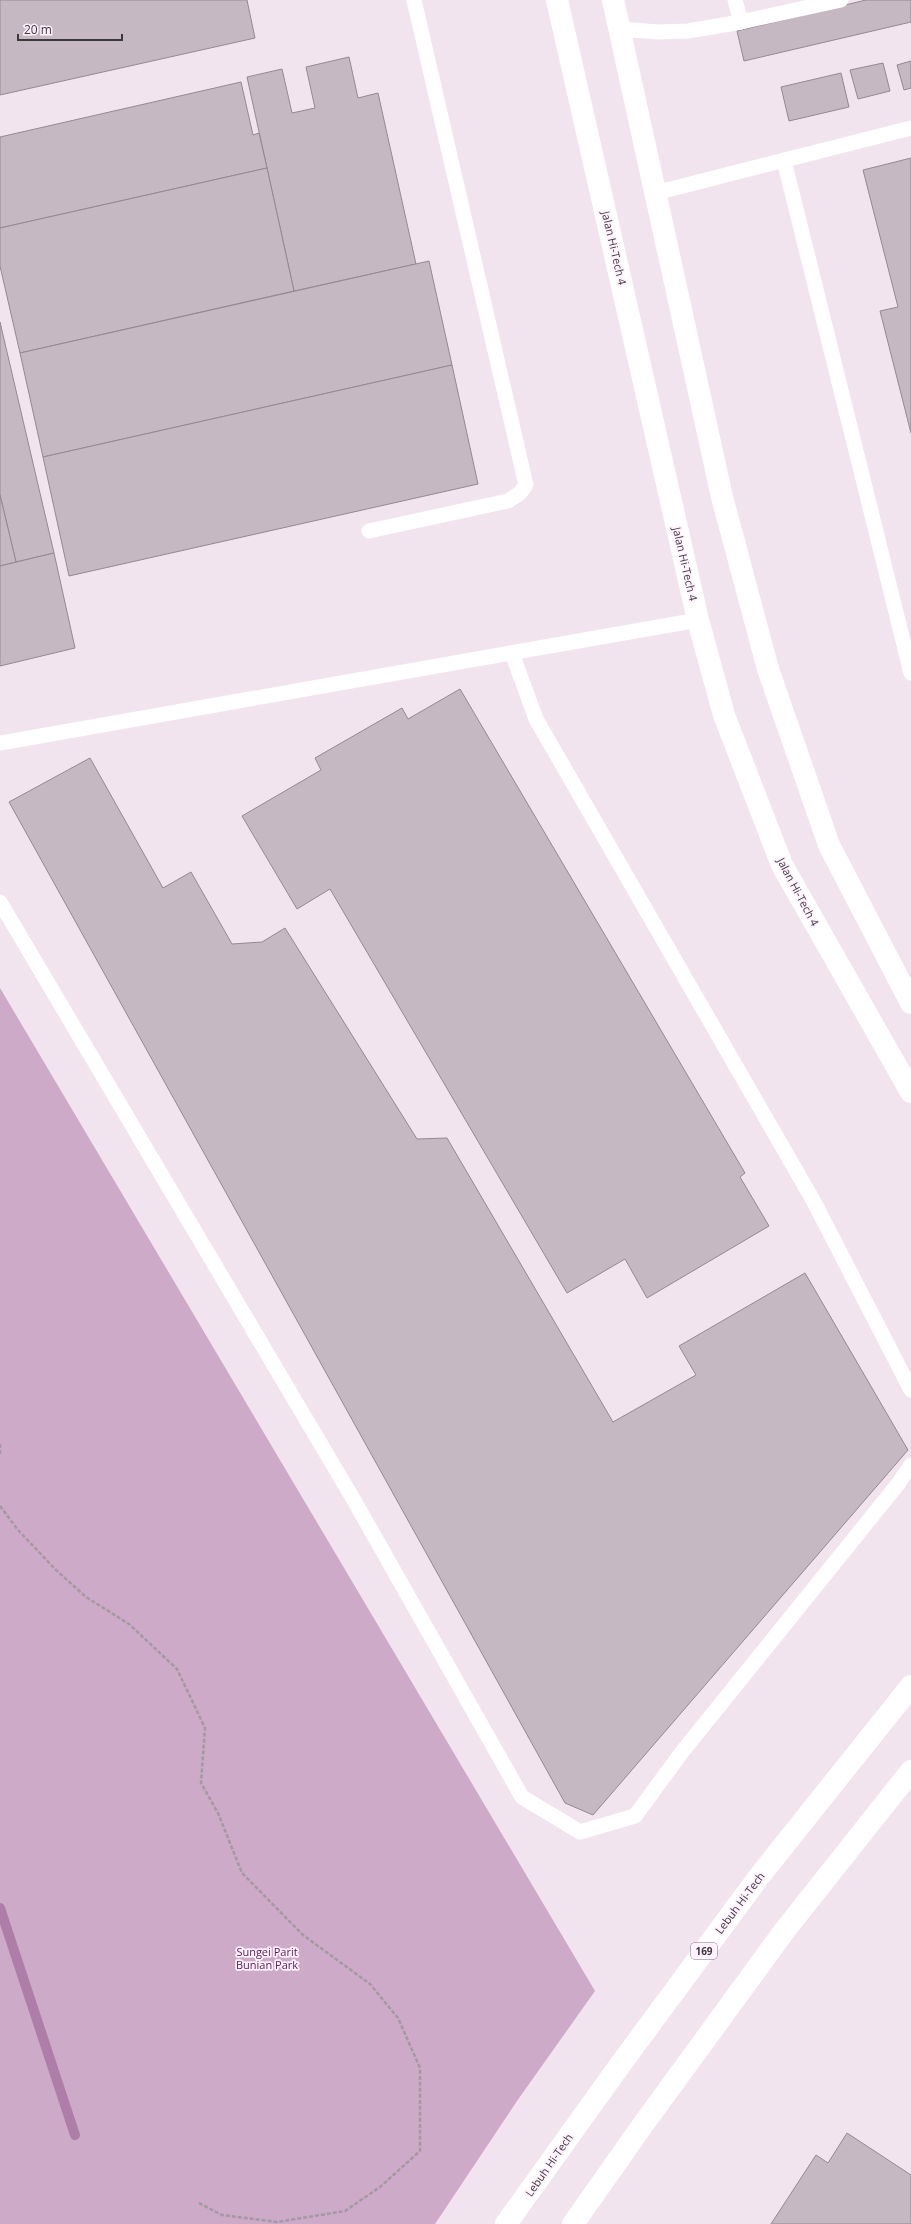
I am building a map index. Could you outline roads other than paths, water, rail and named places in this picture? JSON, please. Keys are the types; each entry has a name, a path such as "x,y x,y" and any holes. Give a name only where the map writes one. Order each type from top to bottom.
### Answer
{"street":[{"name":"Jalan Hi-Tech 4","path":"557,0 698,620 724,715 782,865 911,1092"},
{"path":"613,0 722,497 768,669 829,846 911,1003"},
{"name":"Lebuh Hi-Tech","path":"506,2224 620,2065 758,1878 911,1686"},
{"path":"573,2224 642,2126 785,1930 911,1770"}],"lane":[{"path":"369,531 508,501 520,493 526,485 415,0"},
{"path":"735,0 741,22"},
{"path":"619,29 658,32 688,31 741,22 841,0"},
{"path":"655,193 911,128"},
{"path":"784,160 911,673"},
{"path":"0,743 698,620"},
{"path":"512,653 536,719 813,1200 911,1390"},
{"path":"0,902 355,1502 522,1797 580,1832 635,1816 682,1752 898,1484 911,1465"}],"waterway":[{"path":"0,1908 75,2135"}],"park label":[{"name":"Sungei Parit Bunian Park","path":"267,1958"}]}
